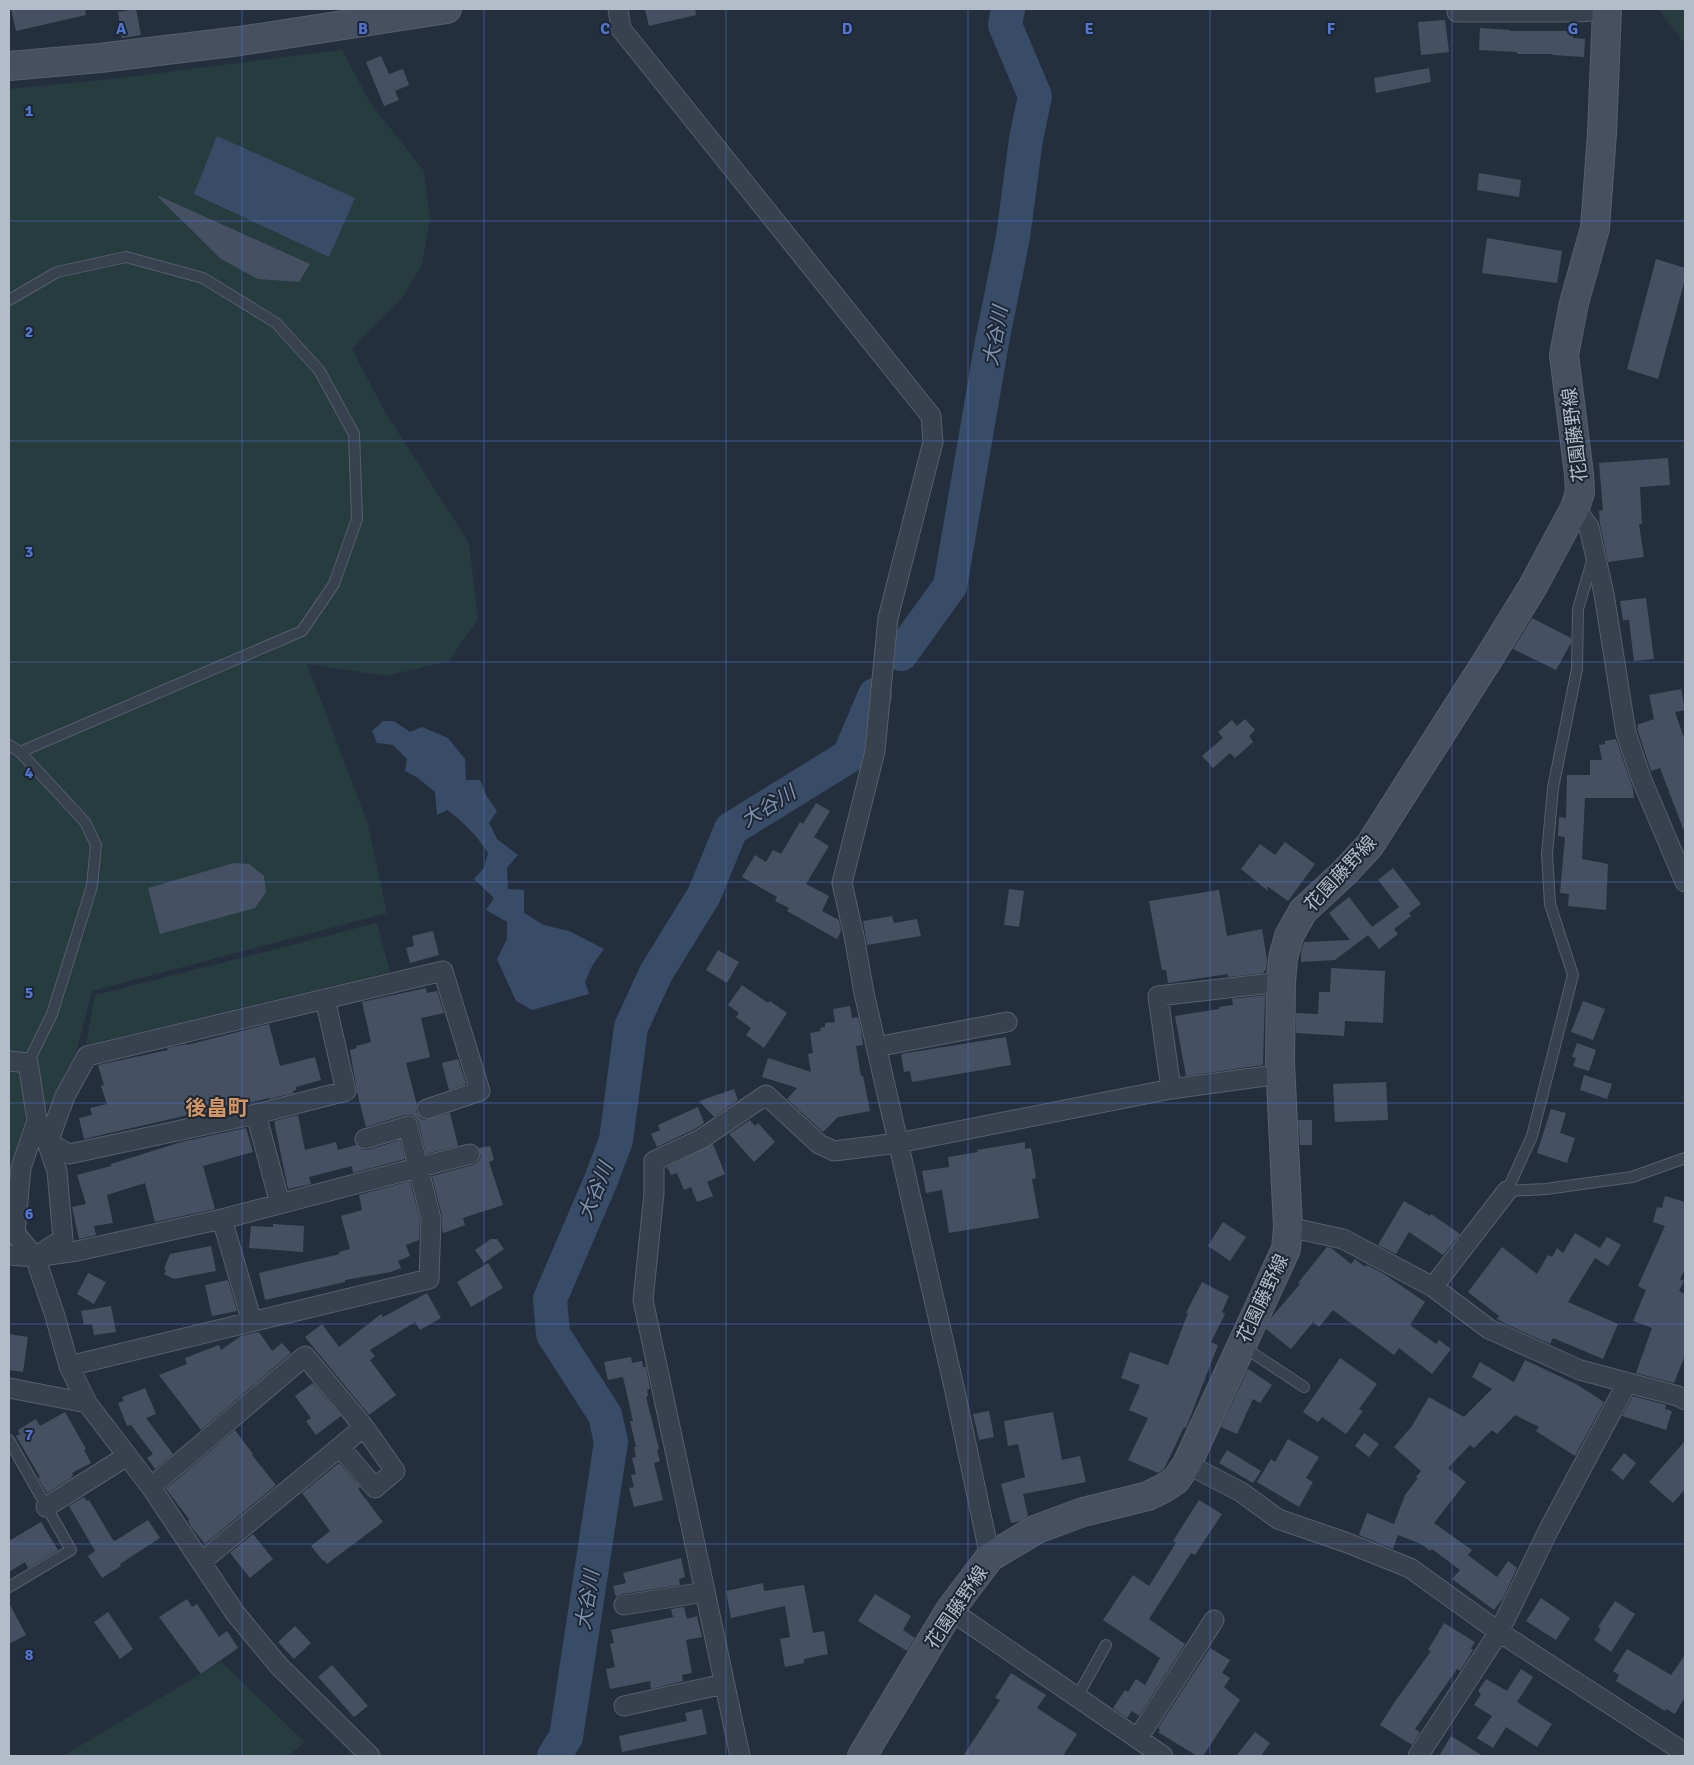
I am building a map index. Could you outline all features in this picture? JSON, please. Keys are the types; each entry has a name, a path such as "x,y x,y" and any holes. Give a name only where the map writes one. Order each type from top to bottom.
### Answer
{"main road":[{"path":"9,66 100,58 230,42 447,9"},
{"name":"花園藤野線","path":"862,1756 950,1610 990,1557 1038,1529 1083,1512 1148,1496 1176,1480 1187,1464 1286,1248 1288,1226 1281,1074 1281,982 1283,958 1289,936 1303,911 1345,872 1370,845 1532,588 1575,508 1580,492 1564,355 1574,303 1596,228 1607,9"}],"street":[{"path":"618,9 621,29 931,416 933,442 888,618 875,751 842,883 864,993 954,1388 990,1557"},
{"path":"1457,12 1577,12 1607,9"},
{"path":"1575,508 1589,527 1604,594 1626,733 1640,778 1685,882"},
{"path":"48,1142 65,1096 87,1056 443,971 480,1091 427,1109"},
{"path":"1171,1089 1158,996 1281,982"},
{"path":"48,1142 69,1154 256,1114 346,1091 325,999"},
{"path":"876,1047 1007,1022"},
{"path":"9,1061 28,1063 38,1120 48,1142 57,1171 63,1239 35,1257"},
{"path":"740,1756 643,1300 654,1193 654,1161 701,1139 766,1095 819,1144 834,1151 898,1142 1171,1089 1281,1074"},
{"path":"256,1114 280,1204"},
{"path":"38,1120 21,1168 15,1233 35,1257 55,1316 69,1366 87,1403 151,1487 235,1613 279,1666 370,1756"},
{"path":"69,1366 429,1279 431,1219 408,1126 365,1139"},
{"path":"9,1255 35,1257 78,1251 222,1219 470,1154"},
{"path":"1433,1286 1506,1191"},
{"path":"222,1219 252,1322"},
{"path":"1288,1226 1343,1239 1433,1286 1489,1329 1580,1370 1627,1383 1683,1393"},
{"path":"151,1487 305,1356 364,1427 395,1471 375,1488 340,1447"},
{"path":"1418,1756 1499,1632 1548,1531 1627,1383"},
{"path":"9,1388 87,1403"},
{"path":"201,1562 364,1427"},
{"path":"46,1507 127,1456"},
{"path":"1187,1464 1241,1492 1278,1519 1345,1542 1410,1568 1499,1632 1685,1753"},
{"path":"624,1605 704,1592"},
{"path":"950,1610 1164,1756"},
{"path":"1138,1738 1214,1620"},
{"path":"624,1706 724,1684"}],"lane":[{"path":"9,300 57,272 126,257 203,278 268,318 276,324 319,370 354,434 357,519 334,584 302,631 20,752"},
{"path":"1594,554 1578,608 1577,668 1554,788 1547,854 1550,904 1573,975 1532,1136 1506,1191 1546,1189 1632,1178 1685,1158"},
{"path":"9,745 20,752 85,822 96,845 92,886 52,1014 28,1063"},
{"path":"1241,1345 1304,1387"},
{"path":"9,1440 71,1550 9,1587"},
{"path":"1077,1697 1106,1645"}],"green space":[{"path":"1658,9 1685,9 1685,44"},
{"path":"342,50 371,104 424,171 430,220 422,264 402,298 352,349 384,410 469,543 478,619 449,661 386,676 307,664 368,824 387,913 92,991 76,1053 48,1107 26,1116 9,1183 9,89 112,79"},
{"path":"377,923 390,972 86,1045 95,995"},
{"path":"221,1662 305,1742 288,1756 63,1756"}],"water":[{"path":"217,136 355,198 329,257 194,194"},
{"path":"383,721 394,721 410,732 422,727 448,738 465,759 466,780 480,780 486,795 497,811 489,823 497,839 518,855 507,868 508,889 524,890 524,913 544,925 569,931 604,949 592,966 585,982 589,994 532,1010 516,1001 497,959 507,939 507,922 486,910 494,898 474,879 484,868 488,853 470,830 447,810 437,815 435,792 418,778 405,771 407,759 393,745 377,743 372,731"}],"building":[{"path":"11,9 85,9 86,15 16,31"},
{"path":"136,9 141,35 122,38 118,12"},
{"path":"645,9 695,9 696,15 649,26"},
{"path":"1445,20 1449,52 1421,55 1418,22"},
{"path":"1480,28 1510,31 1568,31 1568,34 1573,35 1573,38 1585,39 1584,57 1479,50"},
{"path":"381,56 389,74 403,69 409,85 395,91 399,100 384,106 366,62"},
{"path":"1429,68 1431,82 1376,93 1374,78"},
{"path":"1479,173 1521,180 1519,197 1477,190"},
{"path":"159,196 310,264 299,282 258,279 221,259"},
{"path":"1487,238 1562,251 1557,283 1482,273"},
{"path":"1656,259 1685,268 1685,279 1658,379 1627,369"},
{"path":"1668,458 1670,485 1640,487 1642,524 1639,524 1644,557 1608,562 1600,524 1599,511 1603,510 1599,463"},
{"path":"1646,598 1654,659 1634,661 1629,620 1623,620 1620,601"},
{"path":"1532,618 1571,638 1571,643 1556,670 1513,649"},
{"path":"1681,689 1685,710 1675,712 1685,741 1684,831 1660,768 1651,771 1637,728 1637,725 1654,719 1649,695"},
{"path":"1245,719 1255,730 1249,736 1253,742 1235,758 1230,753 1213,768 1202,756 1223,738 1218,732 1232,720 1237,726"},
{"path":"1616,739 1633,789 1634,798 1585,798 1582,859 1608,864 1606,910 1568,906 1569,894 1560,893 1565,837 1558,836 1559,817 1566,818 1567,775 1590,775 1590,760 1602,760 1599,745 1605,744 1605,741"},
{"path":"816,803 830,811 814,837 829,846 806,884 829,896 822,911 839,920 841,931 837,939 787,911 789,908 775,901 777,897 742,877 755,855 766,862 773,850 781,854 800,822 803,824"},
{"path":"1285,842 1315,864 1288,901 1267,886 1268,891 1241,869 1260,844 1275,855"},
{"path":"234,863 249,864 264,876 266,892 255,908 160,934 148,888"},
{"path":"1393,868 1421,904 1409,913 1411,916 1394,929 1398,934 1379,949 1368,935 1335,960 1301,962 1304,942 1350,940 1329,913 1349,897 1372,927 1399,907 1378,880"},
{"path":"1009,889 1024,891 1019,927 1004,925"},
{"path":"1219,890 1227,936 1262,929 1267,960 1266,971 1264,973 1228,977 1228,974 1168,983 1166,970 1162,970 1149,901"},
{"path":"892,916 894,923 917,919 921,936 867,945 863,921"},
{"path":"433,931 439,955 410,963 406,948 414,946 412,936"},
{"path":"718,950 739,962 727,983 706,970"},
{"path":"1331,968 1385,971 1383,1023 1345,1021 1344,1036 1296,1033 1296,1013 1318,1014 1319,992 1330,992"},
{"path":"742,985 768,1003 770,1001 787,1013 764,1048 746,1035 751,1028 736,1017 739,1013 728,1005"},
{"path":"426,988 427,993 437,991 444,1013 421,1018 430,1057 406,1063 417,1105 416,1112 421,1119 425,1120 450,1113 458,1146 426,1154 419,1123 411,1115 405,1115 366,1127 357,1092 350,1050 357,1048 356,1046 371,1042 362,1002"},
{"path":"1265,995 1263,1065 1186,1076 1175,1016 1233,1005 1232,999"},
{"path":"1583,1001 1605,1009 1593,1040 1571,1032"},
{"path":"850,1006 852,1018 858,1017 861,1029 863,1045 856,1046 870,1111 838,1117 823,1132 787,1099 797,1088 762,1077 768,1058 811,1072 808,1054 813,1053 810,1033 821,1031 820,1028 825,1027 825,1023 835,1022 833,1009"},
{"path":"269,1024 280,1066 315,1057 321,1080 296,1087 296,1090 293,1091 294,1093 84,1139 79,1118 92,1115 90,1108 107,1104 101,1086 104,1085 98,1065 168,1050 167,1048 187,1045"},
{"path":"1006,1037 1011,1065 912,1082 910,1071 904,1072 901,1054"},
{"path":"1577,1043 1596,1050 1589,1071 1573,1066 1576,1058 1572,1057"},
{"path":"458,1059 466,1084 449,1090 442,1063"},
{"path":"1584,1075 1612,1084 1607,1099 1580,1090"},
{"path":"1386,1082 1388,1120 1335,1122 1333,1084"},
{"path":"734,1089 738,1100 714,1117 699,1101"},
{"path":"698,1107 704,1123 657,1147 651,1134 660,1130 658,1125"},
{"path":"1551,1109 1566,1113 1560,1133 1575,1138 1567,1163 1537,1153"},
{"path":"298,1115 305,1150 336,1142 338,1150 356,1145 362,1150 368,1150 400,1140 405,1159 353,1173 352,1166 309,1177 311,1184 288,1189 274,1121"},
{"path":"750,1120 755,1126 758,1123 775,1142 754,1162 729,1134"},
{"path":"1298,1120 1312,1120 1312,1145 1300,1145"},
{"path":"246,1128 253,1152 203,1166 215,1209 155,1222 145,1183 107,1195 113,1223 94,1226 96,1235 79,1239 72,1207 86,1204 77,1175 111,1166 111,1164 181,1142"},
{"path":"1025,1142 1025,1149 1031,1148 1036,1178 1032,1179 1039,1218 949,1233 942,1190 926,1193 922,1171 949,1167 948,1157"},
{"path":"713,1144 725,1174 707,1182 713,1196 697,1202 691,1187 684,1190 677,1173 671,1175 667,1167"},
{"path":"490,1146 494,1160 489,1162 503,1205 463,1218 465,1225 444,1233 442,1231 442,1216 432,1176 473,1165 481,1157 479,1148"},
{"path":"410,1181 420,1220 419,1240 406,1245 410,1256 398,1261 401,1268 391,1272 345,1280 345,1282 265,1300 259,1273 340,1254 339,1252 350,1249 341,1216 362,1210 359,1195"},
{"path":"1665,1196 1685,1202 1685,1269 1680,1279 1684,1281 1679,1291 1685,1294 1685,1355 1674,1383 1636,1373 1652,1328 1633,1321 1646,1290 1638,1286 1665,1226 1653,1222 1657,1207 1662,1208"},
{"path":"1404,1201 1430,1216 1431,1214 1460,1234 1443,1255 1409,1232 1396,1254 1378,1245"},
{"path":"1223,1222 1246,1237 1230,1261 1208,1246"},
{"path":"273,1224 304,1226 303,1252 249,1248 251,1226 273,1227"},
{"path":"1575,1233 1600,1248 1607,1237 1621,1245 1608,1266 1595,1258 1568,1302 1618,1324 1603,1359 1553,1338 1550,1344 1510,1326 1497,1319 1499,1316 1468,1292 1502,1247 1537,1274 1548,1255 1552,1257 1557,1248 1563,1253"},
{"path":"491,1239 497,1239 504,1249 484,1263 475,1250"},
{"path":"211,1246 216,1271 174,1279 164,1274 170,1254"},
{"path":"1327,1247 1351,1264 1355,1259 1365,1267 1367,1265 1384,1274 1425,1302 1410,1325 1436,1344 1439,1340 1451,1349 1432,1374 1399,1348 1394,1355 1333,1310 1319,1327 1313,1322 1291,1349 1266,1329 1271,1318 1300,1284 1298,1283"},
{"path":"488,1263 503,1288 471,1307 457,1282"},
{"path":"88,1273 106,1282 94,1304 77,1294"},
{"path":"228,1280 237,1311 212,1316 205,1285"},
{"path":"1202,1282 1229,1296 1222,1312 1225,1314 1211,1342 1218,1345 1186,1428 1184,1427 1164,1469 1158,1473 1128,1460 1148,1418 1129,1410 1140,1385 1121,1378 1130,1352 1168,1365 1188,1313 1186,1313"},
{"path":"427,1293 441,1318 420,1330 415,1322 370,1350 375,1356 370,1360 396,1395 369,1415 305,1337 322,1324 339,1347 381,1314 383,1317"},
{"path":"111,1306 116,1332 94,1335 92,1324 84,1325 81,1311"},
{"path":"259,1332 272,1351 282,1343 291,1353 201,1430 159,1375 187,1364 185,1358 219,1345 221,1350 241,1336"},
{"path":"9,1334 28,1337 23,1372 9,1370"},
{"path":"631,1357 632,1363 642,1361 643,1367 646,1367 650,1389 647,1389 648,1396 646,1397 659,1449 657,1450 660,1461 654,1463 663,1500 634,1507 629,1488 634,1487 631,1475 636,1474 632,1458 636,1457 634,1447 636,1447 630,1421 633,1421 623,1377 608,1380 604,1362"},
{"path":"1340,1358 1377,1384 1359,1409 1363,1411 1346,1434 1322,1417 1318,1422 1303,1412"},
{"path":"1525,1360 1576,1384 1604,1402 1575,1456 1536,1431 1539,1427 1515,1415 1497,1434 1492,1430 1474,1448 1470,1445 1448,1468 1466,1482 1434,1523 1472,1550 1468,1555 1497,1577 1508,1561 1517,1568 1503,1598 1494,1610 1452,1579 1460,1570 1432,1549 1430,1551 1421,1544 1398,1535 1393,1549 1359,1535 1367,1513 1394,1524 1405,1495 1418,1478 1416,1477 1421,1471 1394,1447 1412,1426 1429,1397 1464,1417 1492,1389 1472,1377 1480,1362 1514,1382"},
{"path":"1248,1369 1272,1385 1260,1403 1253,1399 1237,1434 1221,1427"},
{"path":"313,1383 341,1416 316,1435 306,1421 311,1418 295,1396"},
{"path":"145,1388 156,1414 146,1418 173,1454 155,1469 147,1458 153,1454 131,1425 127,1426 118,1403 124,1401 122,1397"},
{"path":"1633,1396 1666,1405 1665,1409 1672,1411 1666,1430 1622,1416"},
{"path":"989,1411 994,1437 979,1440 973,1414"},
{"path":"65,1412 86,1449 84,1450 91,1463 72,1473 71,1478 47,1493 16,1436 20,1434 18,1430 36,1419 40,1426"},
{"path":"1053,1412 1062,1460 1080,1456 1086,1482 1023,1494 1028,1516 1021,1521 1011,1523 1001,1484 1025,1477 1018,1444 1008,1446 1004,1421"},
{"path":"235,1430 276,1485 205,1544 191,1527 189,1519 166,1489"},
{"path":"1364,1433 1379,1444 1369,1457 1355,1446"},
{"path":"1288,1439 1319,1457 1306,1478 1313,1482 1299,1507 1257,1482 1271,1459 1275,1462"},
{"path":"1685,1441 1685,1489 1673,1503 1649,1482"},
{"path":"1227,1450 1261,1471 1253,1483 1219,1463"},
{"path":"1624,1453 1636,1463 1623,1480 1611,1470"},
{"path":"339,1463 360,1487 358,1489 383,1522 327,1564 311,1546 330,1531 302,1493"},
{"path":"84,1497 87,1501 89,1500 113,1540 115,1541 148,1520 160,1538 102,1578 88,1556 95,1551 69,1506"},
{"path":"1199,1500 1222,1514 1195,1555 1191,1553 1149,1619 1185,1644 1139,1716 1132,1711 1127,1718 1113,1708 1125,1690 1128,1692 1136,1679 1145,1685 1160,1658 1103,1620 1133,1575 1149,1586 1176,1543 1173,1541"},
{"path":"41,1522 58,1550 28,1568 25,1562 9,1572 9,1541"},
{"path":"253,1534 273,1559 250,1578 230,1553"},
{"path":"681,1558 685,1577 679,1579 680,1585 622,1594 616,1597 613,1586 626,1583 623,1573"},
{"path":"763,1583 764,1591 804,1585 813,1633 824,1631 828,1654 804,1659 804,1663 785,1667 780,1639 790,1637 785,1606 731,1618 726,1591"},
{"path":"875,1594 911,1616 903,1630 915,1638 907,1651 858,1621"},
{"path":"1541,1598 1570,1618 1556,1640 1526,1621"},
{"path":"187,1599 192,1607 197,1604 219,1637 227,1631 238,1648 201,1674 159,1617"},
{"path":"1615,1601 1635,1614 1611,1652 1594,1640 1601,1629 1598,1627"},
{"path":"9,1603 26,1635 9,1644"},
{"path":"684,1607 687,1619 697,1616 702,1637 686,1640 692,1673 682,1675 683,1681 651,1689 650,1681 610,1689 606,1669 615,1667 610,1644 614,1643 611,1630 683,1615 673,1617 671,1609"},
{"path":"108,1612 133,1649 120,1659 94,1622"},
{"path":"1444,1623 1475,1642 1471,1648 1473,1650 1460,1671 1457,1669 1415,1729 1420,1732 1412,1745 1380,1725 1431,1651 1428,1650"},
{"path":"295,1626 311,1643 294,1659 278,1642"},
{"path":"1210,1648 1230,1660 1222,1673 1230,1678 1224,1687 1240,1700 1203,1756 1197,1756 1158,1732 1160,1730 1158,1728"},
{"path":"1627,1649 1671,1675 1685,1655 1685,1697 1675,1714 1666,1709 1665,1711 1616,1681 1619,1675 1613,1671"},
{"path":"332,1665 368,1706 354,1717 318,1677"},
{"path":"1521,1669 1533,1677 1517,1702 1552,1724 1537,1747 1506,1727 1493,1748 1477,1738 1492,1716 1474,1705 1481,1694 1478,1691 1486,1679 1507,1691"},
{"path":"1011,1673 1046,1695 1037,1708 1077,1734 1063,1756 963,1756 1000,1700 995,1698"},
{"path":"702,1709 707,1734 622,1752 619,1736 687,1721 685,1713"},
{"path":"1255,1732 1270,1743 1261,1756 1236,1756"},
{"path":"1451,1736 1483,1756 1439,1756"}],"waterway":[{"name":"大谷川","path":"901,654 950,586 992,342 1013,237 1026,139 1035,96 1005,25 1008,9"},
{"name":"大谷川","path":"554,1756 566,1737 611,1442 605,1415 553,1334 550,1299 616,1140 631,1027 656,973 704,895 731,829 849,756 875,695"}],"district":[{"name":"後畠町","path":"217,1108"}]}
